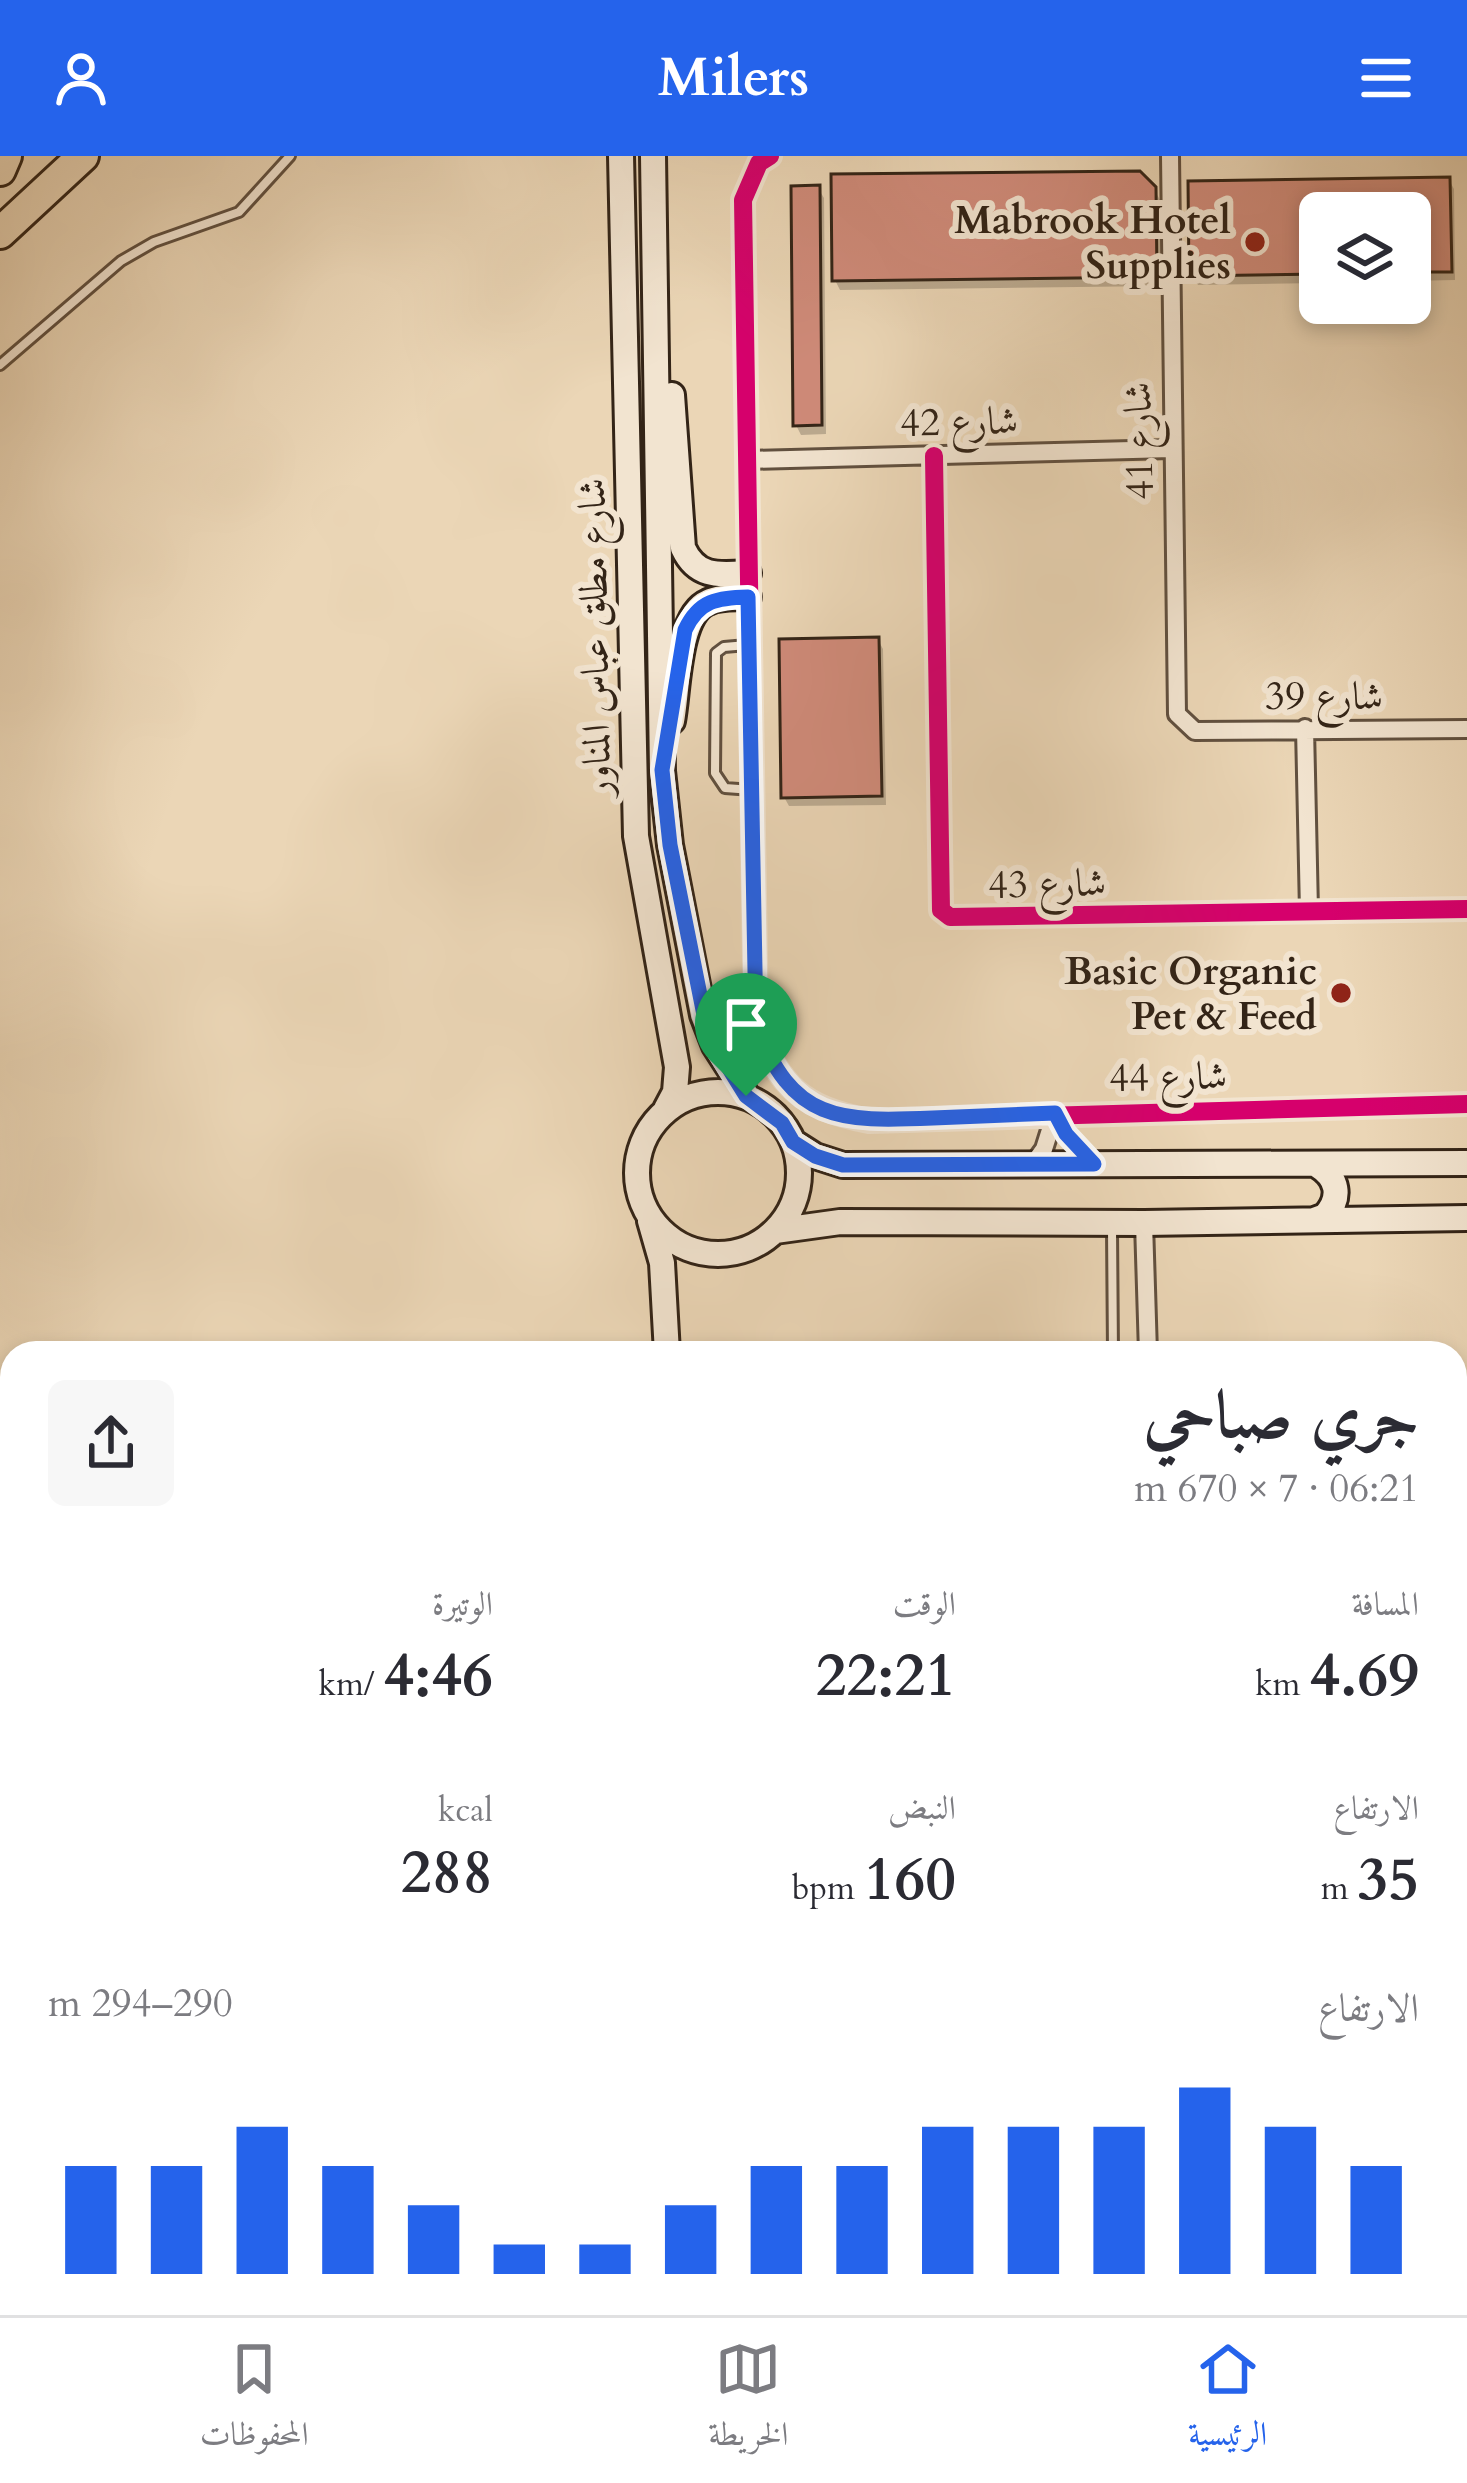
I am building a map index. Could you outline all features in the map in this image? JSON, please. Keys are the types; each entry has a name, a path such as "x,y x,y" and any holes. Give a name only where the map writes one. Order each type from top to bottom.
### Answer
{"highway":[{"path":"0,170 6,156"},
{"path":"0,233 83,156"}],"street":[{"name":"شارع مطلق عباس المناور","path":"621,156 630,691 637,836 677,1067 675,1092 666,1109"},
{"name":"شارع مطلق عباس المناور","path":"653,156 662,770 670,845 699,998 715,1046 746,1096"},
{"name":"شارع 44","path":"770,156 749,179 743,200 756,1024 769,1061 794,1093 828,1113 869,1121 1467,1104"},
{"name":"شارع 41","path":"1170,156 1177,714 1184,723"},
{"path":"656,314 671,384 683,548 691,564 705,574 748,585"},
{"name":"شارع 42","path":"748,460 1171,449"},
{"name":"شارع 43","path":"934,456 941,910 961,920 1467,909"},
{"path":"662,770 685,630 693,612 748,585"},
{"name":"شارع 39","path":"1184,723 1196,731 1467,729"},
{"path":"1305,728 1309,911"},
{"path":"704,1092 746,1096 782,1123 793,1142 798,1189 790,1212 756,1246 710,1255 686,1249 666,1237 640,1201 637,1161 642,1142 666,1109 704,1092"},
{"name":"شارع 44","path":"1055,1113 1066,1134 1094,1164"},
{"name":"شارع 44","path":"1033,1164 1055,1113"},
{"path":"793,1142 843,1165 1467,1162"},
{"path":"1314,1220 1325,1216 1336,1194 1335,1182 1317,1165"},
{"path":"775,1231 840,1222 1467,1218"},
{"path":"650,1219 662,1263 666,1341"},
{"path":"1144,1223 1148,1341"}],"lane":[{"path":"0,365 121,260 154,242 239,212 290,156"},
{"path":"749,645 721,648 715,658 715,773 725,788 752,790"},
{"path":"1112,1222 1113,1341"}],"building":[{"path":"1140,171 1156,187 1157,277 832,281 831,174"},
{"name":"Mabrook Hotel Supplies","path":"1450,177 1452,272 1431,272 1431,192 1299,192 1299,274 1189,276 1188,181"},
{"path":"820,185 822,425 793,426 791,186"},
{"path":"879,637 882,796 781,798 779,639"}],"cycle path":[{"path":"770,156 759,163 743,200 756,1024 784,1079 810,1101 869,1121 1467,1104"},
{"path":"934,456 941,910 950,917 1467,909"}],"place":[{"name":"Mabrook Hotel Supplies","path":"1255,242"},
{"name":"Basic Organic Pet & Feed","path":"1341,993"}],"route":[{"path":"748,597 756,1024 769,1061 794,1093 828,1113 869,1121 1055,1113 1066,1134 1094,1164 843,1165 793,1142 766,1107 746,1096 715,1046 704,1015 670,845 662,770 680,683 685,630 693,612 706,602 748,597"}]}
